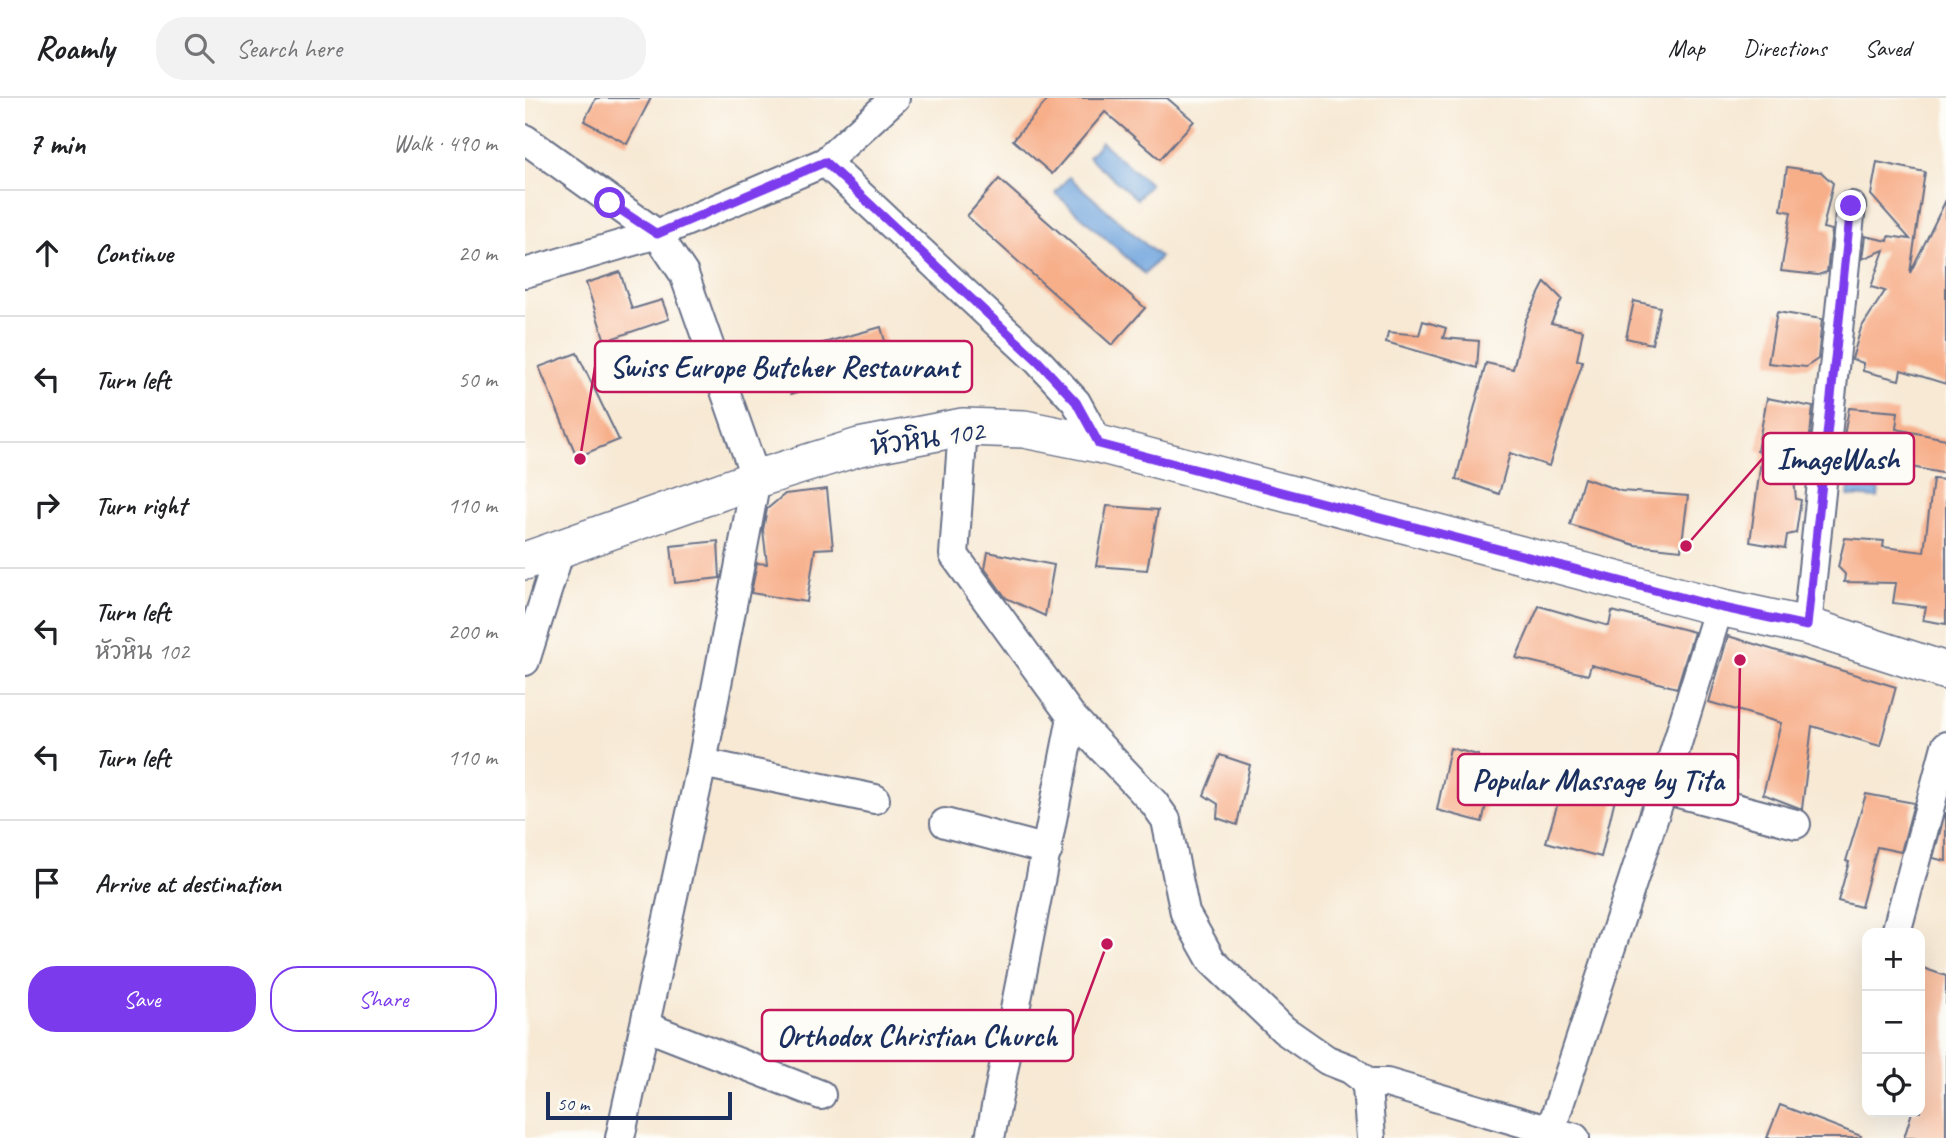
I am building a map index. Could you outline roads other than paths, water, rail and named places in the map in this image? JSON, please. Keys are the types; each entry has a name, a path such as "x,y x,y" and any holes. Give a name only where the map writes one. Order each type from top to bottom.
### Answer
{"street":[{"path":"525,273 657,234 825,162 895,98"},
{"path":"525,139 657,234 684,274 756,479 702,763 621,1138"},
{"path":"825,162 1038,361 1076,402 1099,444"},
{"path":"1807,626 1851,206"},
{"path":"963,427 954,555 1072,717 1154,803 1165,820 1185,913 1212,961 1246,997 1284,1030 1327,1060 1350,1069 1365,1083 1371,1138"},
{"name":"หัวหิน 102","path":"525,562 756,479 859,447 963,427 1024,429 1099,444 1719,607 1807,626 1946,671"},
{"path":"525,661 560,550"},
{"path":"1365,1083 1387,1083 1557,1135 1719,607"},
{"path":"990,1138 1072,717"},
{"path":"1897,928 1946,746"},
{"path":"702,763 875,799"},
{"path":"1663,789 1796,824"},
{"path":"945,823 1048,850"},
{"path":"645,1026 821,1095"}],"water":[{"path":"1101,142 1150,184 1137,199 1088,157"},
{"path":"1069,177 1160,257 1145,274 1055,193"},
{"path":"1850,474 1880,477 1878,498 1848,496"}],"place":[{"name":"Swiss Europe Butcher Restaurant","path":"580,459"},
{"name":"ImageWash","path":"1686,546"},
{"name":"Popular Massage by Tita","path":"1740,660"},
{"name":"Orthodox Christian Church","path":"1107,944"}]}
